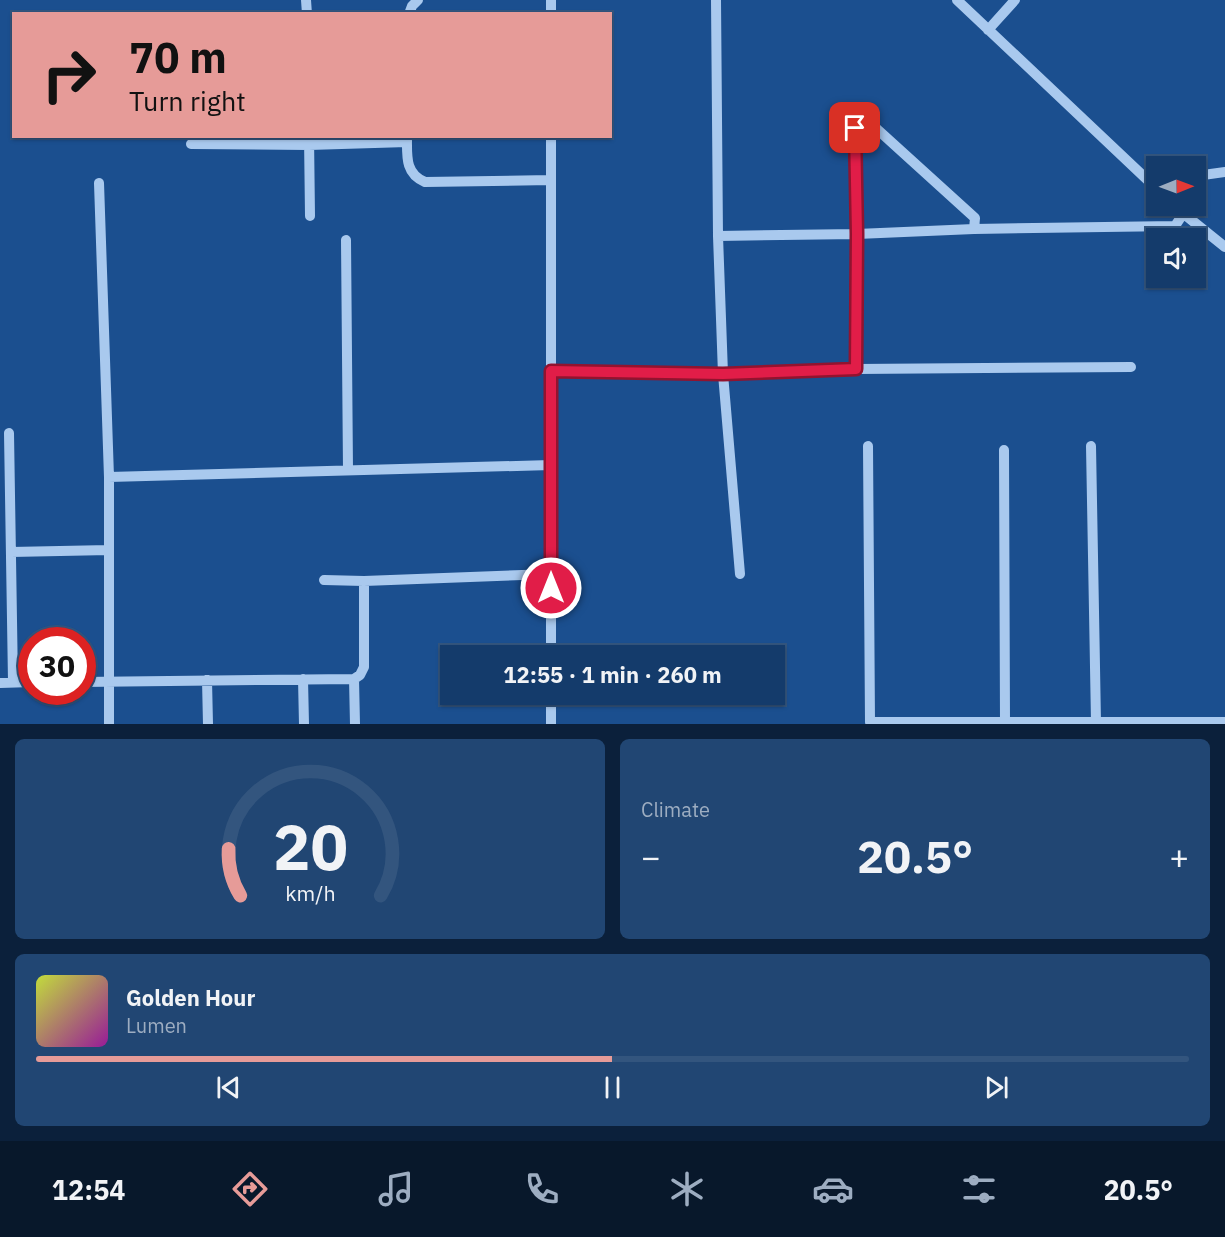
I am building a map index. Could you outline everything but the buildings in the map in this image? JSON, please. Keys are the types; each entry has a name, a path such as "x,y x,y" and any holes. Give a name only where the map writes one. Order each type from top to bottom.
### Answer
{"street":[{"path":"716,0 718,236 723,374 740,574"},
{"path":"957,0 1146,180"},
{"path":"988,30 1016,0"},
{"path":"856,369 855,128 858,120 867,120 975,218 974,229"},
{"path":"551,138 551,645"},
{"path":"190,144 407,140 410,170 416,178 425,182 551,180"},
{"path":"309,141 310,216"},
{"path":"1206,175 1225,172"},
{"path":"99,183 109,477 109,724"},
{"path":"718,236 1175,226 1182,216"},
{"path":"1185,216 1225,248"},
{"path":"346,240 348,470"},
{"path":"551,371 723,374 856,369 1131,367"},
{"path":"9,433 14,682"},
{"path":"1091,446 1096,722"},
{"path":"868,447 869,723 1225,722"},
{"path":"1005,450 1005,722"},
{"path":"109,477 551,465"},
{"path":"11,552 109,550"},
{"path":"324,580 551,574"},
{"path":"96,681 354,679 360,675 364,667 364,580"},
{"path":"303,679 304,724"},
{"path":"354,679 355,724"},
{"path":"207,680 208,724"},
{"path":"0,682 18,682"},
{"path":"551,705 551,724"}],"route":[{"path":"551,588 551,371 723,374 856,369 855,128"}]}
